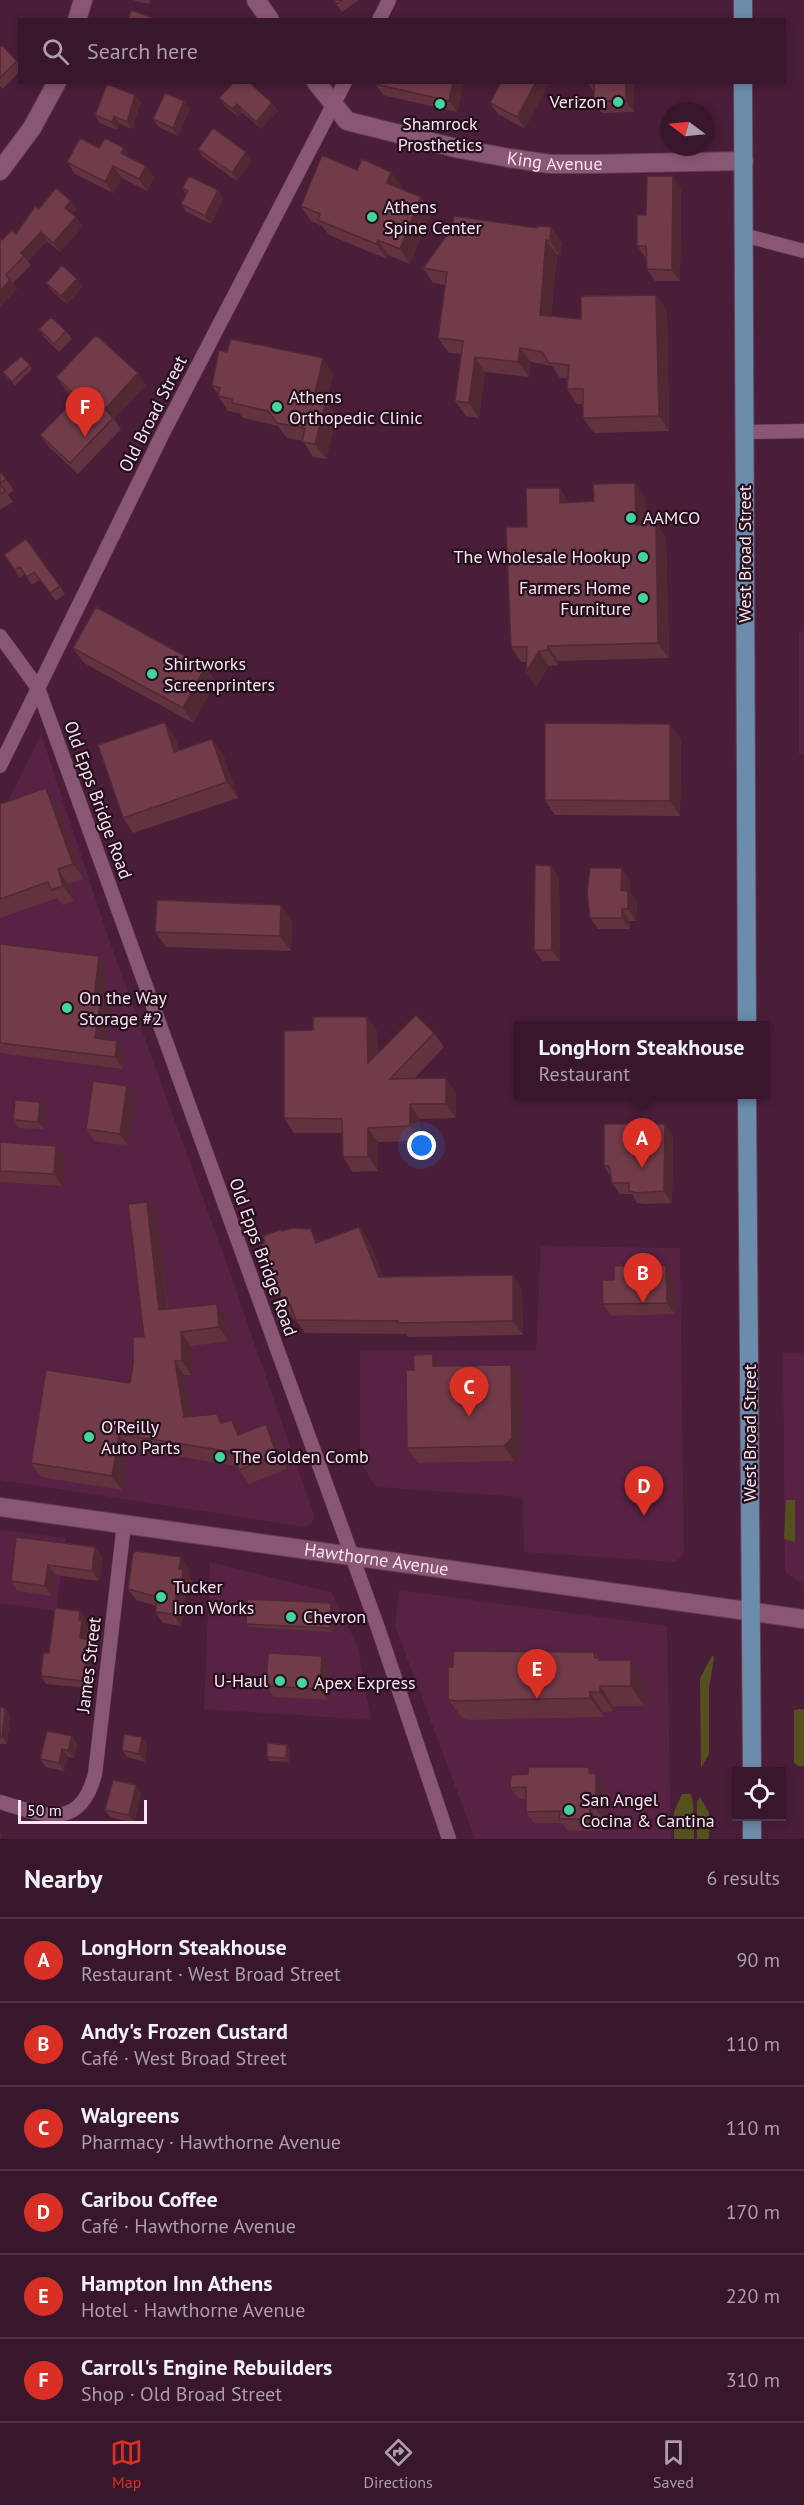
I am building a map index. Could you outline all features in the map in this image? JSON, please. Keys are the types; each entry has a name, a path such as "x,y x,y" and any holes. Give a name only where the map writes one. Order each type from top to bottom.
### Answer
{"main road":[{"path":"78,18 83,0"},
{"path":"256,0 269,18"},
{"path":"742,0 743,18"},
{"path":"0,171 32,128 56,84"},
{"name":"King Avenue","path":"316,84 332,106 347,121 508,158 550,164 744,160"},
{"name":"West Broad Street","path":"743,84 747,1021"},
{"name":"West Broad Street","path":"747,1099 752,1767"},
{"name":"Hawthorne Avenue","path":"0,1508 804,1619"},
{"path":"752,1821 752,1839"}],"street":[{"path":"380,18 389,0"},
{"name":"Old Broad Street","path":"0,766 164,431 344,84"},
{"path":"744,235 804,251"},
{"path":"744,432 804,431"},
{"name":"Old Epps Bridge Road","path":"0,636 38,688 393,1671 449,1839"},
{"name":"James Street","path":"0,1802 52,1814 63,1814 80,1807 88,1796 95,1774 124,1524"}],"shaded area":[{"path":"804,631 804,754 799,754 799,632"},
{"path":"41,734 110,942 227,1264 315,1518 307,1527 0,1480 0,817"},
{"path":"541,1246 680,1248 684,1555 675,1562 524,1552 523,1497 376,1487 360,1462 360,1351 536,1351"},
{"path":"783,1353 804,1353 804,1585 785,1572"},
{"path":"786,1500 795,1500 795,1542 784,1539"},
{"path":"0,1530 66,1538 56,1611 0,1603"},
{"path":"210,1562 331,1592 358,1647 371,1720 204,1709"},
{"path":"399,1590 667,1626 671,1839 475,1839 395,1626"},
{"path":"712,1656 714,1657 709,1688 709,1754 701,1768 700,1678"},
{"path":"794,1710 804,1710 804,1765 800,1767 794,1763"},
{"path":"682,1794 691,1794 694,1839 674,1839 674,1812"},
{"path":"700,1797 709,1813 709,1839 697,1839 697,1802"}],"building":[{"path":"131,10 153,18 129,18"},
{"path":"2,45 17,61 0,78 0,47"},
{"path":"107,84 135,95 127,122 114,116 112,122 95,115"},
{"path":"232,84 251,84 272,103 256,122 237,104 232,109 219,98"},
{"path":"375,84 453,84 449,101"},
{"path":"500,84 535,84 517,117 490,103"},
{"path":"594,84 626,84 626,101 594,101"},
{"path":"165,93 184,101 173,128 153,119"},
{"path":"213,128 246,152 232,173 198,149"},
{"path":"80,138 99,148 105,138 124,148 121,153 146,166 139,179 113,166 105,182 67,162"},
{"name":"Athens Spine Center","path":"322,155 357,170 362,159 391,172 387,183 421,197 400,249 378,240 376,244 318,220 320,214 301,206"},
{"path":"189,176 218,190 205,216 181,204 188,191 182,188"},
{"path":"647,176 673,176 672,270 647,269 646,246 637,246 637,215 646,215"},
{"path":"56,188 71,201 65,208 76,217 53,243 41,232 21,253 24,256 6,275 10,280 0,291 0,238 2,240 12,230 16,234 35,206 39,209"},
{"path":"454,216 537,228 537,226 551,227 550,241 546,240 540,315 581,319 581,296 656,295 659,416 583,418 583,389 567,389 569,365 549,363 542,352 520,348 518,362 475,357 469,403 455,401 463,341 438,338 447,272 423,268 453,227"},
{"path":"62,265 77,279 61,296 46,283"},
{"path":"51,317 66,331 54,344 39,329"},
{"path":"96,335 138,373 105,409 113,418 70,463 40,435 77,397 56,377"},
{"name":"Athens Orthopedic Clinic","path":"231,339 323,358 314,398 326,401 315,444 302,442 305,428 277,423 268,411 232,403 232,399 218,396 220,388 212,385 219,350 227,352"},
{"path":"21,356 30,365 12,382 3,372"},
{"path":"0,471 6,479 0,483"},
{"path":"635,483 636,525 656,523 658,643 548,646 548,650 539,651 526,672 527,647 511,647 506,527 527,527 526,488 560,488 560,503 594,501 593,484"},
{"path":"0,484 5,491 0,494"},
{"path":"26,539 60,586 50,593 34,572 27,577 20,567 15,570 4,555"},
{"name":"Shirtworks Screenprinters","path":"96,607 205,667 183,708 73,648"},
{"path":"165,722 174,752 212,739 227,782 123,818 98,745"},
{"path":"545,723 670,724 670,801 545,800"},
{"path":"46,788 73,864 58,869 63,886 51,890 48,882 0,899 0,804"},
{"path":"535,865 551,866 552,950 534,950"},
{"path":"590,868 622,868 621,890 628,891 628,909 622,909 622,918 590,918 587,893"},
{"path":"157,900 281,905 280,936 155,932"},
{"path":"0,944 99,956 94,997 101,998 95,1038 117,1041 115,1057 0,1043"},
{"path":"416,1015 434,1033 390,1079 446,1078 446,1104 410,1104 410,1126 368,1128 368,1157 343,1157 342,1119 284,1118 284,1031 313,1030 313,1017 367,1017 368,1063"},
{"path":"93,1081 127,1086 120,1134 86,1129"},
{"path":"15,1100 40,1102 38,1122 13,1120"},
{"path":"604,1124 665,1124 664,1191 637,1193 629,1191 629,1183 612,1183 609,1166 604,1166"},
{"path":"0,1142 56,1146 54,1174 0,1171"},
{"path":"147,1202 159,1310 217,1304 219,1327 181,1332 182,1361 175,1361 184,1417 217,1414 221,1423 232,1420 238,1435 266,1424 277,1455 239,1470 232,1452 119,1434 112,1476 31,1463 46,1370 130,1383 133,1337 144,1337 128,1204"},
{"path":"359,1227 379,1277 513,1275 513,1321 398,1323 398,1321 296,1320 290,1304 284,1306 261,1244 265,1243 263,1236 282,1229 282,1231 292,1228 311,1229 316,1243"},
{"path":"666,1265 667,1303 603,1304 602,1280 614,1280 614,1266"},
{"path":"433,1354 433,1366 511,1365 512,1438 504,1446 407,1448 406,1370 414,1370 413,1355"},
{"path":"16,1537 95,1547 92,1571 48,1565 45,1586 11,1581"},
{"name":"Tucker Iron Works","path":"136,1551 181,1557 179,1569 183,1569 182,1582 178,1582 173,1614 155,1612 158,1597 128,1589 133,1553"},
{"name":"Chevron","path":"247,1599 331,1603 330,1628 246,1624"},
{"path":"55,1608 80,1611 79,1620 82,1620 80,1638 89,1640 83,1681 41,1676 43,1653 49,1653"},
{"path":"453,1651 594,1652 595,1658 599,1657 599,1660 631,1660 631,1686 600,1686 600,1692 590,1692 590,1698 454,1701 448,1699 448,1667 453,1667"},
{"path":"268,1653 322,1656 320,1689 266,1686"},
{"path":"0,1707 5,1708 2,1737 0,1737"},
{"path":"47,1731 72,1736 68,1751 62,1749 59,1763 40,1759"},
{"path":"124,1734 142,1737 139,1754 122,1750"},
{"path":"267,1743 287,1745 286,1758 267,1757"},
{"name":"San Angel Cocina & Cantina","path":"528,1767 589,1767 589,1773 596,1773 596,1809 590,1809 590,1819 559,1819 560,1811 526,1812 526,1787 510,1788 511,1775 528,1774"},
{"path":"113,1780 136,1785 129,1815 105,1810"}],"place":[{"name":"Verizon","path":"618,102"},
{"name":"Shamrock Prosthetics","path":"440,104"},
{"name":"Athens Spine Center","path":"372,217"},
{"name":"Athens Orthopedic Clinic","path":"277,407"},
{"name":"Carroll's Engine Rebuilders","path":"85,437"},
{"name":"AAMCO","path":"631,518"},
{"name":"The Wholesale Hookup","path":"643,557"},
{"name":"Farmers Home Furniture","path":"643,598"},
{"name":"Shirtworks Screenprinters","path":"152,674"},
{"name":"On the Way Storage #2","path":"67,1008"},
{"name":"LongHorn Steakhouse","path":"642,1168"},
{"name":"Andy's Frozen Custard","path":"643,1303"},
{"name":"Walgreens","path":"469,1417"},
{"name":"O'Reilly Auto Parts","path":"89,1437"},
{"name":"The Golden Comb","path":"220,1457"},
{"name":"Caribou Coffee","path":"644,1516"},
{"name":"Tucker Iron Works","path":"161,1597"},
{"name":"Chevron","path":"291,1617"},
{"name":"U-Haul","path":"280,1681"},
{"name":"Apex Express","path":"302,1683"},
{"name":"Hampton Inn Athens","path":"537,1699"},
{"name":"San Angel Cocina & Cantina","path":"569,1810"}]}
